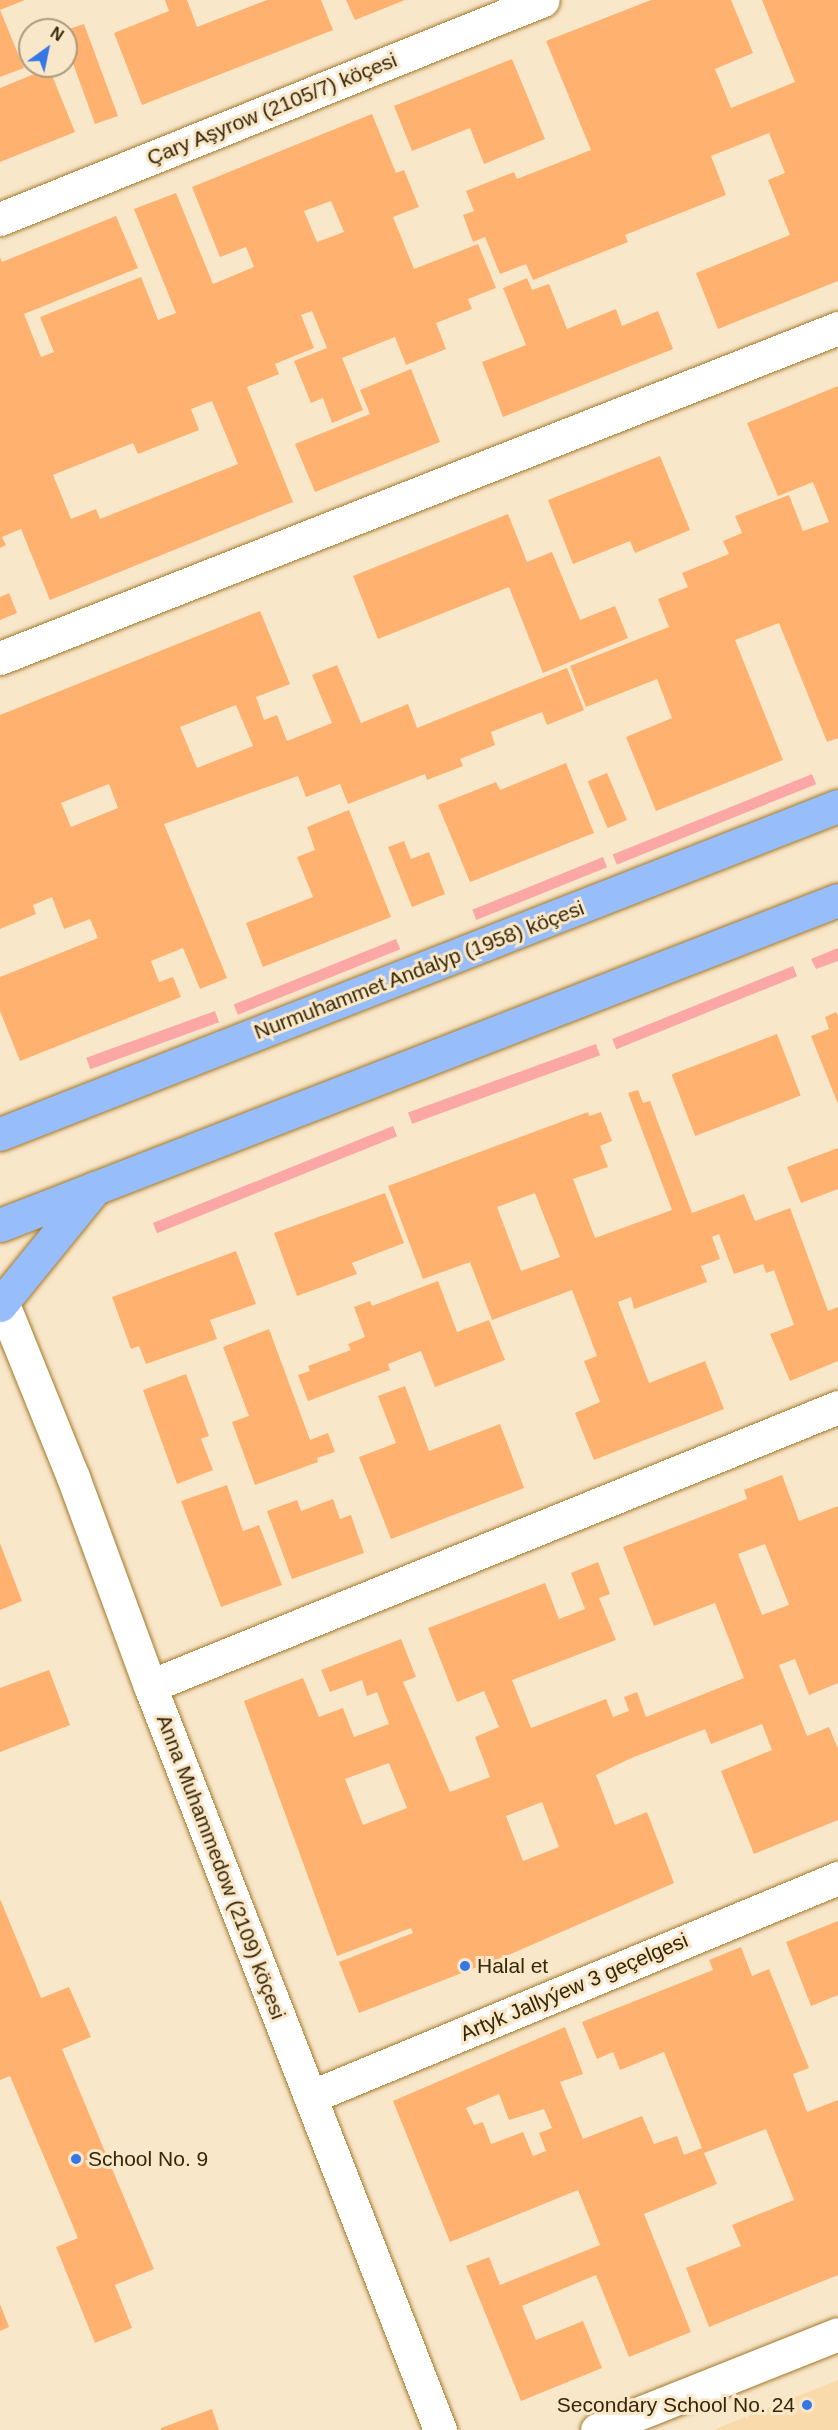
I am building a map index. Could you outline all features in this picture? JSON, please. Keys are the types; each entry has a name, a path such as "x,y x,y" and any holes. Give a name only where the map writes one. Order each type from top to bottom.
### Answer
{"main road":[{"name":"Nurmuhammet Andalyp (1958) köçesi","path":"0,1134 838,806"},
{"path":"0,1225 838,900"},
{"path":"0,1109 52,1113"},
{"path":"1,1304 96,1187"}],"street":[{"name":"Çary Aşyrow (2105/7) köçesi","path":"0,219 543,0"},
{"path":"0,658 838,328"},
{"name":"Anna Muhammedow (2109) köçesi","path":"1,1304 73,1477 150,1686 440,2430"},
{"path":"150,1686 838,1407"},
{"name":"Artyk Jallyýew 3 geçelgesi","path":"310,2097 838,1878"},
{"path":"597,2430 838,2334"}],"shaded area":[{"path":"812,774 816,784 617,865 613,855"},
{"path":"603,857 607,867 476,920 472,910"},
{"path":"396,939 400,949 238,1015 234,1005"},
{"path":"838,948 838,961 816,969 811,959"},
{"path":"793,966 797,976 616,1049 612,1039"},
{"path":"215,1011 219,1022 90,1069 86,1058"},
{"path":"596,1044 600,1055 412,1124 408,1112"},
{"path":"393,1126 397,1136 157,1233 153,1223"},
{"name":"Secondary School No. 24","path":"838,2380 838,2430 713,2430"}],"building":[{"path":"0,0 25,0 0,10"},
{"path":"165,0 187,0 197,27 267,0 321,0 333,30 142,105 114,33 169,11"},
{"path":"346,0 405,0 355,20"},
{"path":"651,0 731,0 753,53 715,69 731,108 795,82 762,0 838,0 838,281 718,329 696,273 790,235 768,180 785,173 769,133 711,156 726,195 625,235 628,242 533,280 526,264 500,274 485,237 473,242 463,215 474,211 466,191 514,172 517,179 591,150 546,41"},
{"path":"0,10 18,54 18,70 0,77"},
{"path":"84,24 118,116 95,124 78,77 78,26"},
{"path":"512,59 545,139 484,164 470,128 412,151 394,106"},
{"path":"24,78 53,78 75,132 0,162 0,88"},
{"path":"372,114 396,173 404,170 419,207 393,217 414,269 478,244 496,288 468,299 472,309 436,323 446,349 406,365 395,337 342,358 363,410 332,423 323,398 311,403 294,361 327,348 312,311 301,315 314,348 275,364 279,374 247,387 293,502 50,600 21,529 2,537 6,545 0,548 0,257 2,262 116,216 138,268 24,314 41,357 54,352 40,317 141,277 158,320 176,313 134,209 176,193 213,284 254,267 246,247 220,257 192,187","holes":["331,201 344,232 317,242 304,211","212,401 238,464 100,519 96,509 71,519 53,475 133,443 138,454 199,430 191,409"]},
{"path":"527,278 532,290 549,284 567,329 616,309 622,326 658,311 673,349 503,417 482,362 526,345 503,288"},
{"path":"411,369 440,442 315,492 295,444 370,414 360,390"},
{"path":"838,386 838,738 827,742 779,623 735,640 783,760 656,811 626,737 672,718 657,679 586,707 570,666 669,627 658,599 688,587 682,573 729,554 723,541 742,533 735,516 789,495 803,531 829,522 813,482 778,496 747,423"},
{"path":"660,456 690,530 635,553 630,541 573,564 548,500"},
{"path":"508,514 527,562 552,552 580,620 615,606 628,638 543,673 509,587 378,639 353,576"},
{"path":"9,593 17,613 0,620 0,597"},
{"path":"260,611 290,684 256,697 264,720 277,715 287,741 332,723 312,675 337,665 361,723 408,704 417,728 567,668 584,710 547,725 542,712 491,732 495,745 460,759 463,766 427,780 425,774 348,804 340,784 306,797 298,776 164,824 227,978 200,989 183,948 151,961 159,982 173,977 181,997 20,1061 0,1011 0,977 98,938 90,919 64,929 52,897 33,905 36,914 0,929 0,715","holes":["236,705 253,746 197,768 180,727","109,784 118,808 71,827 61,803"]},
{"path":"566,763 594,833 470,882 438,805 496,782 500,790"},
{"path":"607,773 627,820 608,828 588,781"},
{"path":"349,810 391,917 263,967 246,923 313,897 297,857 315,850 307,827"},
{"path":"404,841 411,859 429,852 445,894 412,907 388,847"},
{"path":"836,1012 838,1016 838,1104 811,1036 829,1029 825,1017"},
{"path":"777,1034 801,1096 695,1136 672,1074"},
{"path":"638,1090 643,1103 650,1101 692,1213 744,1194 755,1221 790,1208 828,1311 838,1307 838,1361 790,1381 770,1334 794,1325 774,1270 766,1273 763,1264 734,1274 719,1234 712,1237 720,1259 701,1266 707,1282 634,1309 631,1297 618,1302 649,1383 705,1361 724,1409 594,1460 575,1413 600,1402 584,1361 597,1356 572,1290 492,1320 470,1262 423,1279 388,1186 588,1112 589,1116 601,1112 612,1141 600,1146 608,1167 573,1179 595,1238 672,1210 628,1093","holes":["535,1193 560,1257 521,1271 497,1207"]},
{"path":"838,1148 838,1189 801,1203 787,1167"},
{"path":"385,1193 404,1243 352,1263 357,1274 297,1296 274,1233"},
{"path":"236,1251 256,1304 210,1320 217,1339 146,1364 139,1346 131,1349 112,1297"},
{"path":"438,1281 457,1332 489,1320 505,1360 435,1387 421,1351 388,1364 390,1370 308,1401 298,1375 310,1371 308,1366 351,1350 348,1344 365,1337 354,1307 370,1301 372,1306"},
{"path":"269,1329 310,1440 328,1433 335,1452 317,1458 318,1462 255,1485 232,1422 249,1416 223,1347"},
{"path":"186,1374 209,1436 201,1439 213,1470 177,1484 143,1390"},
{"path":"405,1386 429,1451 500,1424 524,1488 391,1539 359,1457 396,1443 378,1396"},
{"path":"782,1475 799,1521 838,1506 838,1683 809,1695 795,1659 779,1665 807,1736 829,1727 838,1749 838,1820 754,1854 721,1771 772,1750 762,1724 711,1744 705,1729 629,1759 596,1775 615,1825 647,1812 674,1883 513,1953 359,2013 339,1962 413,1933 411,1928 337,1956 244,1701 303,1678 319,1717 343,1708 354,1737 389,1724 377,1692 367,1696 362,1680 330,1692 321,1670 401,1639 416,1677 403,1682 450,1792 490,1777 475,1737 499,1727 484,1691 457,1702 428,1628 545,1583 559,1619 585,1609 571,1573 598,1562 610,1594 599,1598 616,1640 512,1680 531,1728 606,1699 613,1717 629,1711 624,1697 637,1692 646,1717 744,1678 715,1603 654,1626 623,1547 747,1499 744,1490","holes":["765,1544 789,1605 762,1615 738,1554","389,1763 407,1808 363,1825 345,1779","542,1802 559,1847 523,1861 506,1816"]},
{"path":"227,1485 243,1531 259,1525 282,1585 221,1607 181,1501"},
{"path":"333,1499 340,1519 351,1515 364,1553 292,1579 267,1511 297,1500 301,1511"},
{"path":"0,1543 22,1601 0,1610"},
{"path":"49,1670 70,1725 0,1752 0,1688"},
{"name":"School No. 9","path":"0,1899 41,1998 69,1987 91,2037 62,2049 154,2269 115,2285 132,2328 95,2343 56,2247 78,2238 10,2076 0,2080"},
{"path":"838,1921 838,1995 811,2006 786,1942"},
{"path":"741,1947 752,1976 769,1969 809,2068 793,2074 807,2112 838,2100 838,2275 709,2327 686,2268 741,2246 732,2225 794,2200 766,2129 704,2153 717,2184 644,2214 691,2332 629,2357 596,2275 522,2306 536,2340 583,2321 602,2368 521,2401 466,2266 489,2257 500,2285 600,2245 578,2190 450,2242 393,2101 565,2027 583,2074 560,2082 583,2139 642,2116 654,2144 677,2136 684,2155 702,2148 664,2052 620,2070 613,2052 597,2059 582,2022 713,1970 709,1960","holes":["499,2094 509,2120 544,2109 552,2128 539,2133 546,2151 533,2156 523,2132 491,2144 483,2122 474,2125 466,2108"]},
{"path":"0,2304 9,2327 0,2331"},
{"path":"212,2409 219,2430 161,2430 161,2428"}],"place":[{"name":"Halal et","path":"465,1966"},
{"name":"School No. 9","path":"76,2159"},
{"name":"Secondary School No. 24","path":"807,2405"}]}
